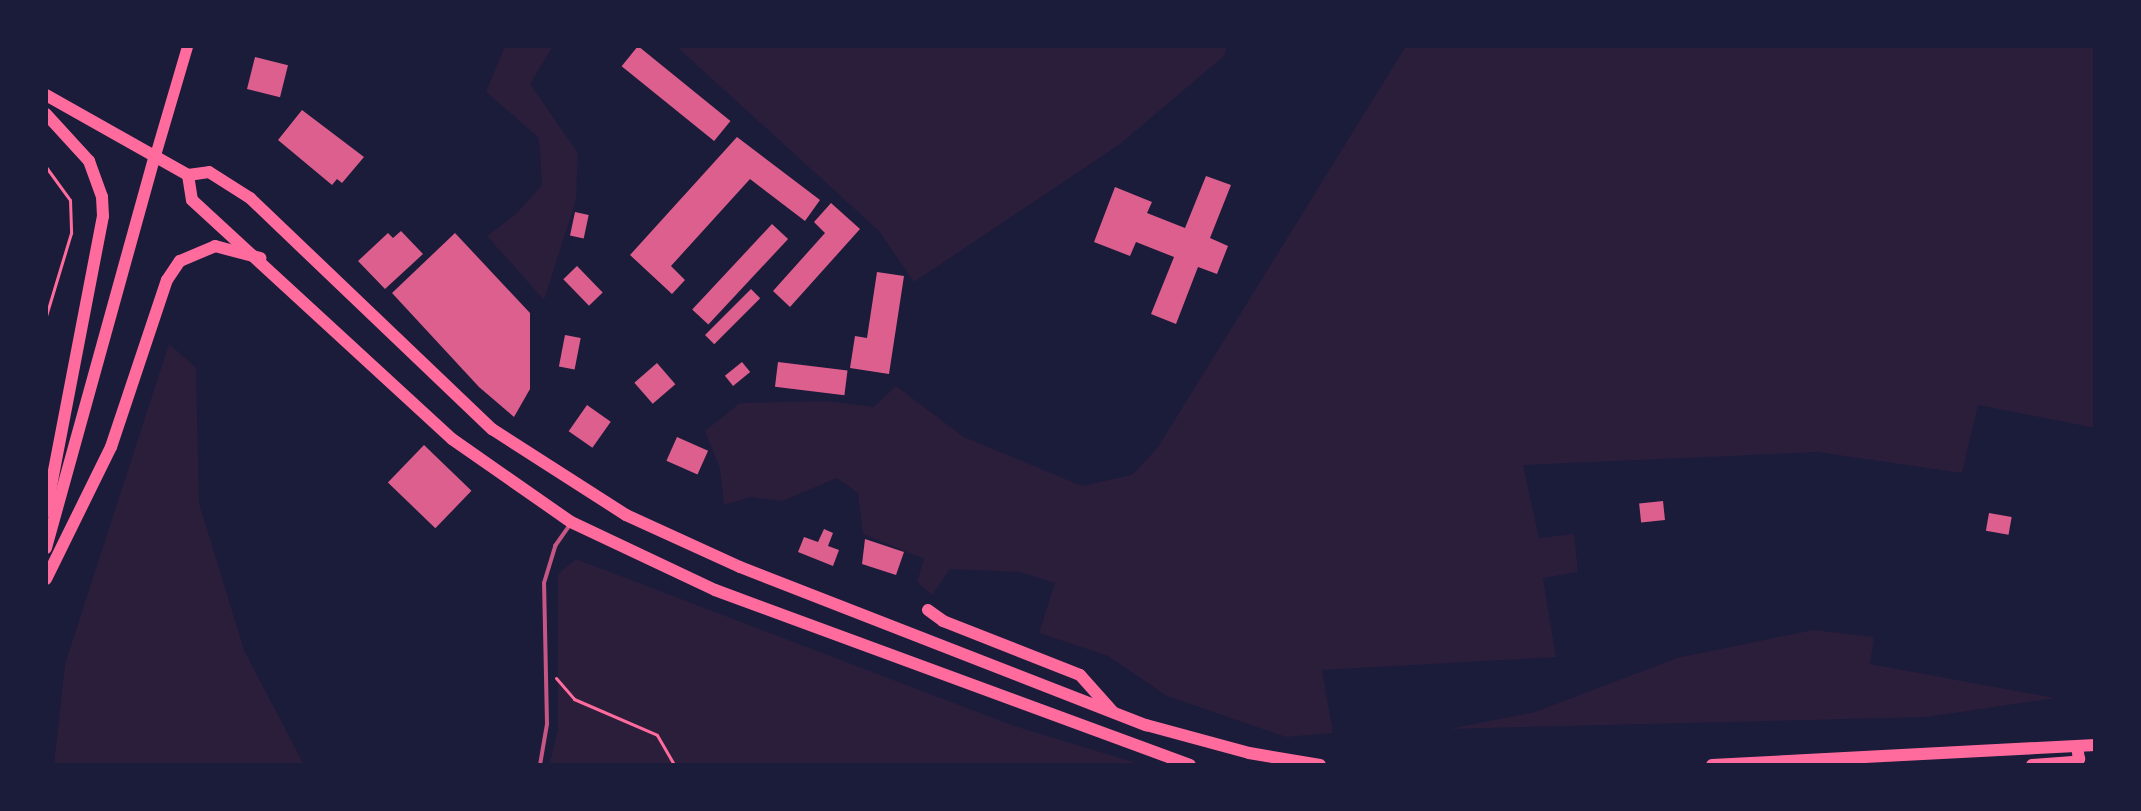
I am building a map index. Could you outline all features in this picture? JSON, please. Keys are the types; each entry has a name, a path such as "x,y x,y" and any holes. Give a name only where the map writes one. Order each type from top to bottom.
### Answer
{"main road":[{"path":"46,548 187,46"},
{"path":"46,95 188,175 209,172 250,198 492,429 626,515 740,567 1113,712 1249,753 1320,765"},
{"path":"46,114 89,161 102,197 103,216 46,512"},
{"path":"188,175 192,200 261,258 452,439 571,522 715,590 1190,765"},
{"path":"46,579 111,447 160,295 180,261 215,246 261,258"},
{"path":"928,610 943,621 1080,675 1113,712"},
{"path":"1712,765 2095,745"},
{"path":"2032,765 2073,762 2079,759 2077,746"}],"lane":[{"path":"540,765 547,724 544,583 555,546 571,522"}],"path":[{"path":"46,167 70,200 71,233 46,316"},
{"path":"546,667 574,699 657,735 674,765"}],"shaded area":[{"path":"505,46 553,46 530,84 578,153 576,200 544,300 487,236 516,214 542,185 539,138 486,92"},
{"path":"676,46 1227,46 1224,56 1120,144 914,282 879,231"},
{"path":"1406,46 2095,46 2095,428 1978,405 1962,473 1817,452 1523,465 1539,538 1574,534 1578,572 1543,578 1556,657 1322,670 1333,733 1286,737 1167,696 1108,656 1039,633 1055,583 1020,572 950,569 932,595 917,582 924,559 863,534 858,493 837,478 782,501 751,497 724,505 720,468 705,431 740,403 827,401 874,407 896,386 964,437 1082,486 1132,475 1158,447"},
{"path":"169,344 196,368 199,503 244,650 304,765 54,765 65,664"},
{"path":"576,559 1014,726 1143,765 549,765 558,730 558,574"},
{"path":"1813,630 1874,637 1870,664 2055,698 1927,717 1449,729 1535,712 1677,658"}],"building":[{"path":"638,46 730,121 714,141 622,66"},
{"path":"255,57 288,65 280,97 247,89"},
{"path":"302,110 364,157 342,183 337,179 332,185 278,140"},
{"path":"737,137 820,200 805,221 750,179 671,266 685,280 672,294 630,255"},
{"path":"1206,176 1231,185 1210,238 1228,246 1217,274 1198,267 1176,324 1151,314 1174,257 1136,242 1130,256 1094,242 1115,187 1152,202 1147,213 1185,228"},
{"path":"831,203 860,229 790,307 773,291 825,233 814,222"},
{"path":"575,212 589,215 584,238 570,235"},
{"path":"772,224 788,239 708,325 692,310"},
{"path":"401,231 423,254 385,289 358,261 388,233 393,238"},
{"path":"455,233 530,313 530,389 514,417 479,387 392,293"},
{"path":"577,266 603,293 589,306 563,279"},
{"path":"877,272 904,276 889,374 850,368 855,336 867,338"},
{"path":"751,289 760,298 714,344 705,335"},
{"path":"565,335 581,338 575,369 559,366"},
{"path":"742,362 750,372 733,386 725,376"},
{"path":"778,362 847,371 844,395 775,387"},
{"path":"657,363 675,384 653,404 634,383"},
{"path":"587,405 611,422 592,448 569,431"},
{"path":"677,437 708,451 697,475 666,461"},
{"path":"424,445 471,491 435,528 388,482"},
{"path":"1663,501 1665,520 1641,522 1639,504"},
{"path":"1989,513 2012,517 2009,535 1986,531"},
{"path":"824,529 833,533 828,546 839,550 833,566 798,552 804,537 818,542"},
{"path":"865,539 904,552 896,575 862,564"}]}
